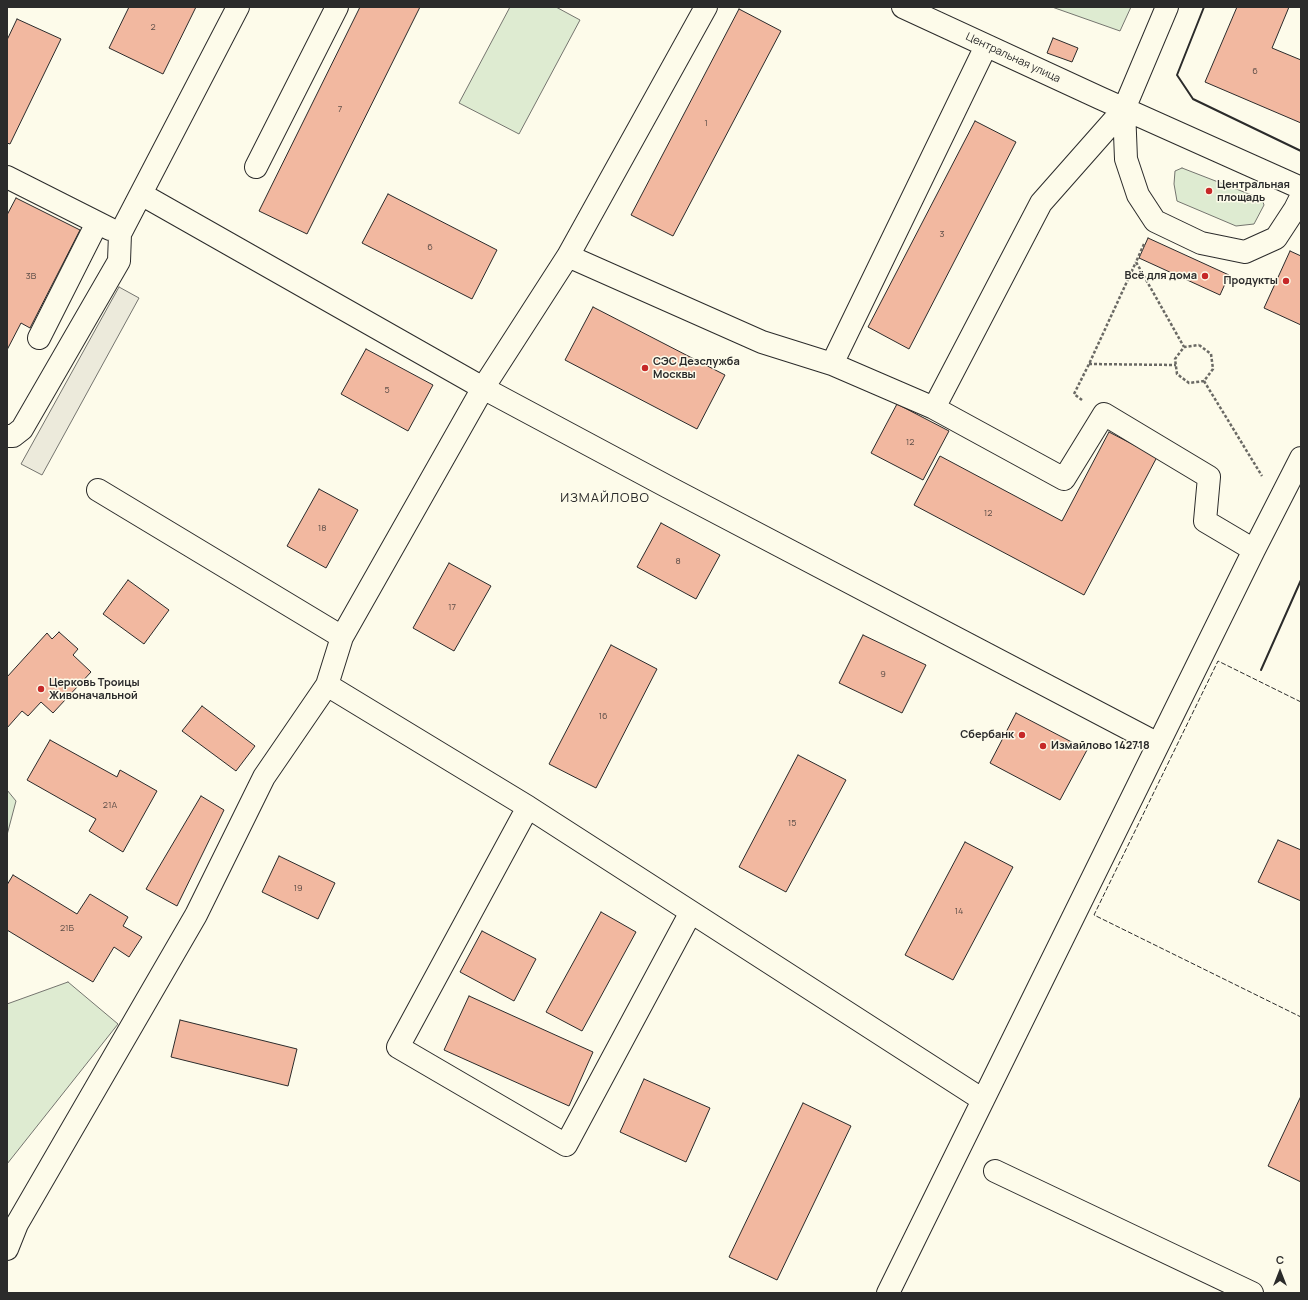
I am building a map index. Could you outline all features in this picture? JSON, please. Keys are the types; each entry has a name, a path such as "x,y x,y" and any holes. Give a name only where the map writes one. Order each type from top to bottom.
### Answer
{"street":[{"path":"7,436 13,436 22,429 119,261 120,234 238,7"},
{"path":"256,167 337,7"},
{"path":"7,1249 17,1224 196,915 264,777 327,685 342,637 483,388 568,256 706,7"},
{"name":"Центральная улица","path":"902,7 1301,188"},
{"path":"934,408 1041,203 1124,109 1167,7"},
{"path":"832,364 986,46"},
{"path":"1124,109 1126,159 1138,195 1155,221 1201,243 1245,252 1276,238 1301,197"},
{"path":"7,177 120,234"},
{"path":"141,194 483,388 668,487 1158,744"},
{"path":"39,338 97,223"},
{"path":"568,256 762,342 832,364 934,408 1064,479 1104,414 1210,477 1205,521 1254,550"},
{"path":"888,1293 1158,744 1301,458"},
{"path":"98,490 342,637"},
{"path":"327,685 528,807 983,1100"},
{"path":"528,807 398,1047 566,1145 691,912"},
{"path":"995,1171 1252,1293"}],"path":[{"path":"1104,414 1074,394 1155,221"},
{"path":"1136,262 1184,347"},
{"path":"1199,345 1211,354 1213,369 1204,381 1189,383 1177,374 1176,365 1175,359 1184,347 1199,345"},
{"path":"1089,364 1176,365"},
{"path":"1204,381 1278,502"}],"green space":[{"path":"510,7 556,7 580,20 519,134 459,103"},
{"path":"1052,7 1131,7 1120,31"},
{"name":"Центральная площадь","path":"1182,168 1262,199 1264,205 1254,224 1236,226 1177,201 1174,184 1175,171"},
{"path":"7,790 16,801 7,835"},
{"path":"68,982 118,1024 7,1164 7,1004"}],"shaded area":[{"path":"119,287 139,298 42,475 21,464"}],"building":[{"path":"129,7 196,7 163,74 109,48"},
{"path":"360,7 420,7 307,234 259,211"},
{"path":"1237,7 1289,7 1272,48 1301,60 1301,123 1205,82"},
{"path":"739,9 781,31 673,236 631,215"},
{"path":"17,19 61,39 10,144 7,143 7,40"},
{"path":"1053,38 1078,48 1072,62 1047,53"},
{"path":"975,121 1016,142 909,349 868,327"},
{"path":"388,194 497,250 472,299 362,243"},
{"path":"16,198 80,230 30,328 21,323 7,350 7,215"},
{"path":"1148,238 1229,275 1220,295 1139,258"},
{"path":"1290,251 1301,256 1301,325 1264,308"},
{"path":"593,307 725,375 697,429 565,360"},
{"path":"366,349 433,385 408,431 341,394"},
{"path":"897,404 949,431 923,480 871,453"},
{"path":"1109,432 1157,457 1084,595 914,505 940,456 1062,521"},
{"path":"319,489 358,510 326,568 287,546"},
{"path":"661,523 720,555 696,599 637,567"},
{"path":"449,563 491,586 454,651 413,628"},
{"path":"128,580 169,610 144,644 103,614"},
{"name":"Церковь Троицы Живоначальной","path":"59,632 78,649 73,655 91,672 53,713 41,702 28,716 22,711 7,728 7,677 47,633 52,639"},
{"path":"863,635 926,665 902,713 839,683"},
{"path":"611,645 657,669 596,788 549,764"},
{"path":"202,706 255,746 236,771 182,731"},
{"path":"1016,713 1087,750 1060,800 990,763"},
{"path":"50,740 117,777 120,770 157,791 123,852 89,831 96,819 27,780"},
{"path":"798,755 846,780 786,892 739,867"},
{"path":"201,796 224,810 177,906 146,889"},
{"path":"1278,840 1301,850 1301,901 1258,882"},
{"path":"965,842 1013,867 953,980 905,955"},
{"path":"279,856 335,883 318,919 262,892"},
{"path":"13,875 77,914 90,894 128,917 123,926 142,937 129,957 114,947 93,982 7,930 7,885"},
{"path":"601,912 636,932 582,1031 546,1012"},
{"path":"482,931 536,959 514,1001 460,972"},
{"path":"469,996 593,1052 569,1106 444,1050"},
{"path":"180,1020 297,1049 288,1086 171,1057"},
{"path":"644,1079 710,1108 686,1162 620,1132"},
{"path":"1301,1096 1301,1182 1268,1166"},
{"path":"803,1103 851,1126 777,1280 729,1257"}],"fence":[{"path":"1301,702 1218,661 1094,915 1301,1017"}],"wall":[{"path":"1204,7 1177,75 1193,99 1301,151"},
{"path":"1261,670 1301,580"}],"place":[{"name":"Центральная площадь","path":"1209,191"},
{"name":"Всё для дома","path":"1205,276"},
{"name":"Продукты","path":"1286,281"},
{"name":"СЭС Дезслужба Москвы","path":"645,368"},
{"name":"Церковь Троицы Живоначальной","path":"41,689"},
{"name":"Сбербанк","path":"1022,735"},
{"name":"Измайлово 142718","path":"1043,746"}],"district":[{"name":"ИЗМАЙЛОВО","path":"605,498"}]}
